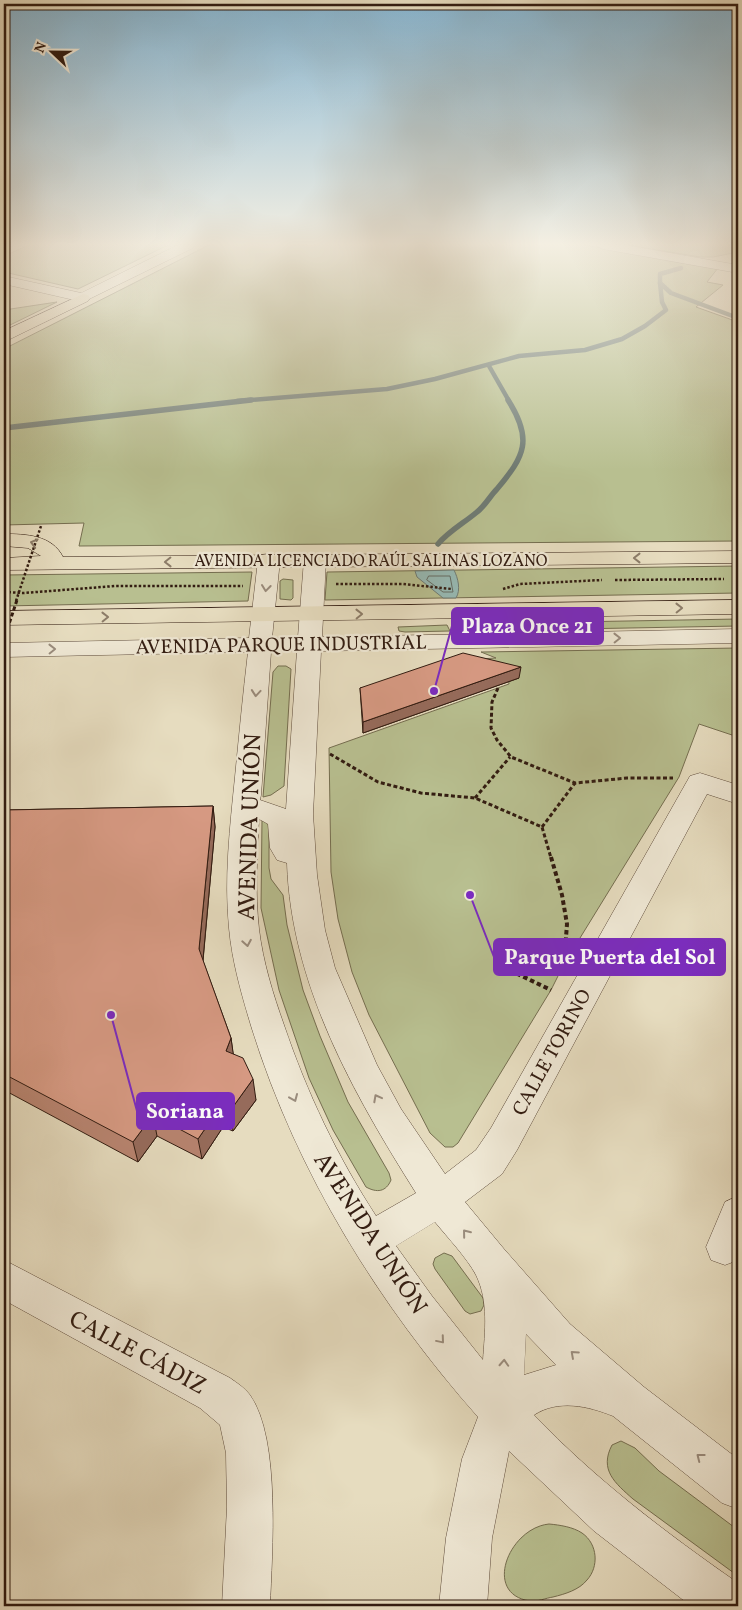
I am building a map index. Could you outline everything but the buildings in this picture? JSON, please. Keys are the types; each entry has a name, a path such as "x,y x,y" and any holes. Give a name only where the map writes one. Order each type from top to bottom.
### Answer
{"main road":[{"path":"4,338 39,320"},
{"path":"4,540 27,541 43,546 52,556 51,563"},
{"name":"AVENIDA LICENCIADO RAÚL SALINAS LOZANO","path":"4,564 738,557"},
{"path":"309,629 738,607"},
{"path":"4,618 261,630"}],"street":[{"name":"AVENIDA UNIÓN","path":"269,560 261,630 246,808 242,870 244,929 264,1016 283,1072 310,1138 341,1196 370,1241 435,1333 501,1412 588,1496 673,1566 730,1606"},
{"path":"315,560 309,629 299,814 302,875 310,930 319,968 336,1013 362,1071 389,1120 440,1199 490,1262 556,1338 628,1402 738,1487"},
{"name":"AVENIDA PARQUE INDUSTRIAL","path":"4,650 261,630 309,629 738,636"},
{"path":"246,808 269,801 285,793 301,772"},
{"path":"689,780 738,795"},
{"name":"CALLE TORINO","path":"370,1241 440,1199 489,1162 504,1139 689,780"},
{"path":"246,808 261,809 279,816 284,826 284,850 302,875"},
{"path":"463,1606 469,1538 483,1467 501,1412 506,1322 502,1295 490,1262"},
{"name":"CALLE CÁDIZ","path":"8,1290 228,1402 237,1413 246,1447 250,1482 246,1606"},
{"path":"501,1412 530,1393 565,1383 605,1391 628,1402"}],"path":[{"path":"4,633 6,633 41,526"},
{"path":"496,590 520,584 601,580 728,579"},
{"path":"334,584 425,586 458,590"},
{"path":"4,592 24,593 115,586 250,586"},
{"path":"498,688 492,702 491,728 497,740 510,757 575,783 611,779 689,780"},
{"path":"330,754 367,777 390,786 421,793 475,798 542,827"},
{"path":"475,798 510,757"},
{"path":"542,827 575,783"},
{"path":"542,827 562,895 566,924 564,964"},
{"path":"503,967 551,990"}],"green space":[{"path":"4,320 20,320 4,328"},
{"path":"61,320 733,320 738,322 738,541 79,546 84,523 4,525 4,349"},
{"path":"738,566 738,593 325,600 327,572"},
{"path":"252,572 248,601 4,606 4,575"},
{"path":"283,579 293,580 293,598 291,600 280,599 280,581"},
{"path":"738,619 738,626 466,631 460,624"},
{"path":"447,625 450,631 405,632 399,631 398,627"},
{"path":"738,648 738,737 699,724 679,777 564,964 551,990 458,1143 453,1147 445,1147 430,1133 369,1015 352,972 338,919 331,872 329,748 509,684 508,673 461,660 496,658 481,652"},
{"path":"278,666 286,666 291,669 284,786 271,795 263,797 273,672"},
{"path":"269,818 269,868 271,879 283,895 287,925 303,990 348,1102 389,1173 391,1180 387,1187 381,1190 377,1191 366,1187 333,1130 309,1078 279,990 261,908 262,819"},
{"path":"444,1253 452,1256 483,1298 484,1305 481,1311 470,1314 465,1311 435,1269 433,1264 435,1258"},
{"path":"621,1441 635,1448 659,1471 738,1530 738,1576 633,1499 620,1487 611,1475 607,1462 612,1445"},
{"path":"549,1524 575,1529 587,1538 594,1549 594,1569 587,1580 580,1586 558,1596 530,1601 515,1596 507,1587 504,1575 506,1561 522,1537 535,1528"}],"water":[{"path":"454,570 458,584 456,598 443,598 417,577 415,571"}],"waterway":[{"path":"237,401 387,389 435,379 519,356 585,350 622,339 653,320"},
{"path":"489,366 509,401"},
{"path":"4,428 251,400"},
{"path":"438,544 483,507 507,477 519,457 523,437 521,426 508,400"},
{"path":"455,624 457,631"}],"place":[{"name":"Plaza Once 21","path":"434,691"},
{"name":"Parque Puerta del Sol","path":"470,895"},
{"name":"Soriana","path":"111,1015"}]}
